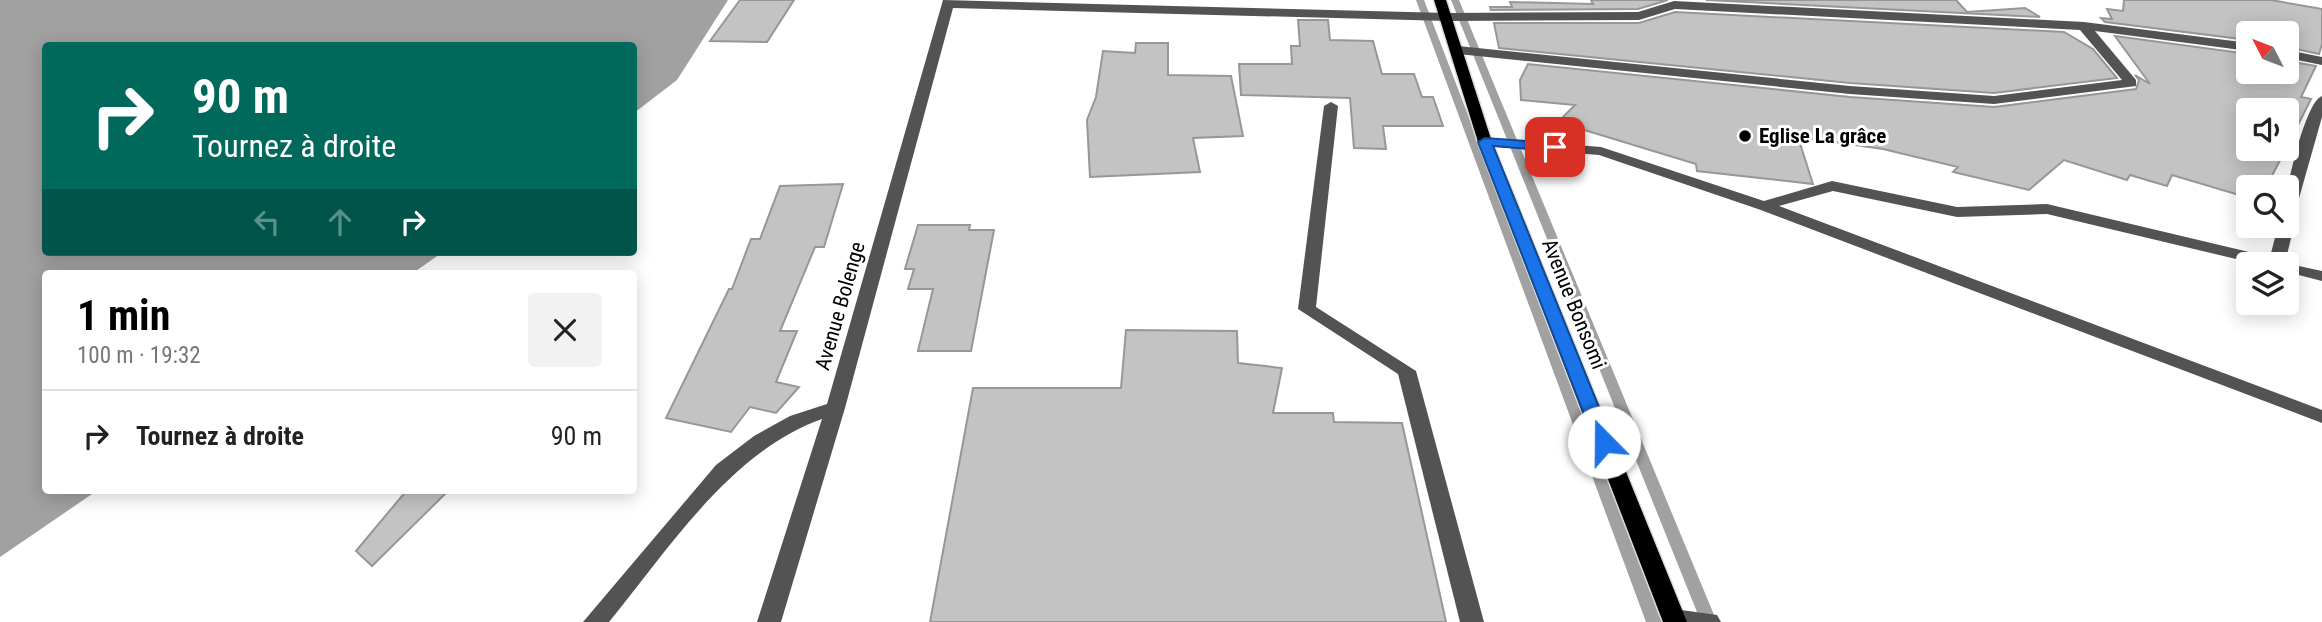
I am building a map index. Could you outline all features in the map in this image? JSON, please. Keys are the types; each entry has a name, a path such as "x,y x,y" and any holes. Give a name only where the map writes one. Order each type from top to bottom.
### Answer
{"main road":[{"name":"Avenue Bonsomi","path":"1440,0 1448,17 1485,142 1674,620"}],"street":[{"path":"948,2 1448,17 1639,16 1674,5 2084,26 2236,45"},
{"name":"Avenue Bolenge","path":"769,622 835,408 948,2"},
{"path":"1458,50 1850,90 1994,100 2131,83 2084,26"},
{"path":"2300,57 2322,61"},
{"path":"2298,175 2310,129 2322,100"},
{"path":"1331,106 1307,309 1407,371 1472,622"},
{"path":"1485,142 1601,150 1764,205 2322,417"},
{"path":"1764,205 1832,186 1957,212 2048,209 2236,254"},
{"path":"2299,270 2322,276"},
{"path":"595,622 723,470 761,441 797,421 835,408"},
{"path":"1674,620 1709,622"}],"shaded area":[{"path":"0,0 728,0 677,80 637,111 637,42 42,42 42,256 437,256 417,270 42,270 42,494 92,494 0,557"}],"building":[{"path":"740,0 794,0 767,42 710,41"},
{"path":"1591,0 1668,0 1638,9 1491,10 1490,7 1512,7 1510,2 1593,4"},
{"path":"1706,0 1956,0 1967,12 2025,8 2040,17"},
{"path":"2124,0 2271,0 2322,9 2322,44 2319,54 2300,50 2300,21 2236,21 2236,38 2105,22 2101,18 2112,19 2107,9 2123,11"},
{"path":"1675,12 2064,32 2093,49 2117,78 1994,93 1850,83 1499,48 1494,23 1639,23"},
{"path":"1298,20 1328,20 1330,40 1373,41 1382,74 1414,74 1422,97 1433,97 1443,126 1383,126 1386,149 1354,148 1350,98 1241,95 1239,64 1292,64 1291,46 1300,46"},
{"path":"2115,36 2236,52 2236,84 2300,84 2300,63 2316,66 2301,97 2311,99 2299,123 2299,98 2236,98 2236,161 2280,161 2272,175 2236,175 2236,194 2172,175 2167,186 2130,175 2127,180 2064,160 2029,190 1953,172 1958,167 1883,149 1798,137 1813,184 1697,171 1696,164 1558,122 1575,105 1521,100 1520,80 1528,64 1850,97 1994,107 2136,89 2139,80 2135,75 2150,84"},
{"path":"1136,43 1168,43 1168,75 1231,76 1243,136 1193,138 1200,172 1090,177 1087,120 1096,97 1103,51 1135,53"},
{"path":"843,184 824,247 815,247 780,331 797,331 776,382 799,387 776,413 750,407 731,432 666,418 729,289 732,289 751,239 760,239 780,186"},
{"path":"918,225 970,225 969,230 994,230 971,351 918,351 933,289 908,289 914,269 905,269"},
{"path":"1126,330 1237,331 1238,363 1282,368 1273,413 1333,413 1334,422 1402,423 1446,622 930,622 973,388 1121,388"},
{"path":"404,494 445,494 372,566 356,551"}],"waterway":[{"path":"1420,0 1654,622"},
{"path":"1455,0 1709,622"}],"place":[{"name":"Eglise La grâce","path":"1745,136"}],"route":[{"path":"1555,147 1485,142 1604,442"}]}
